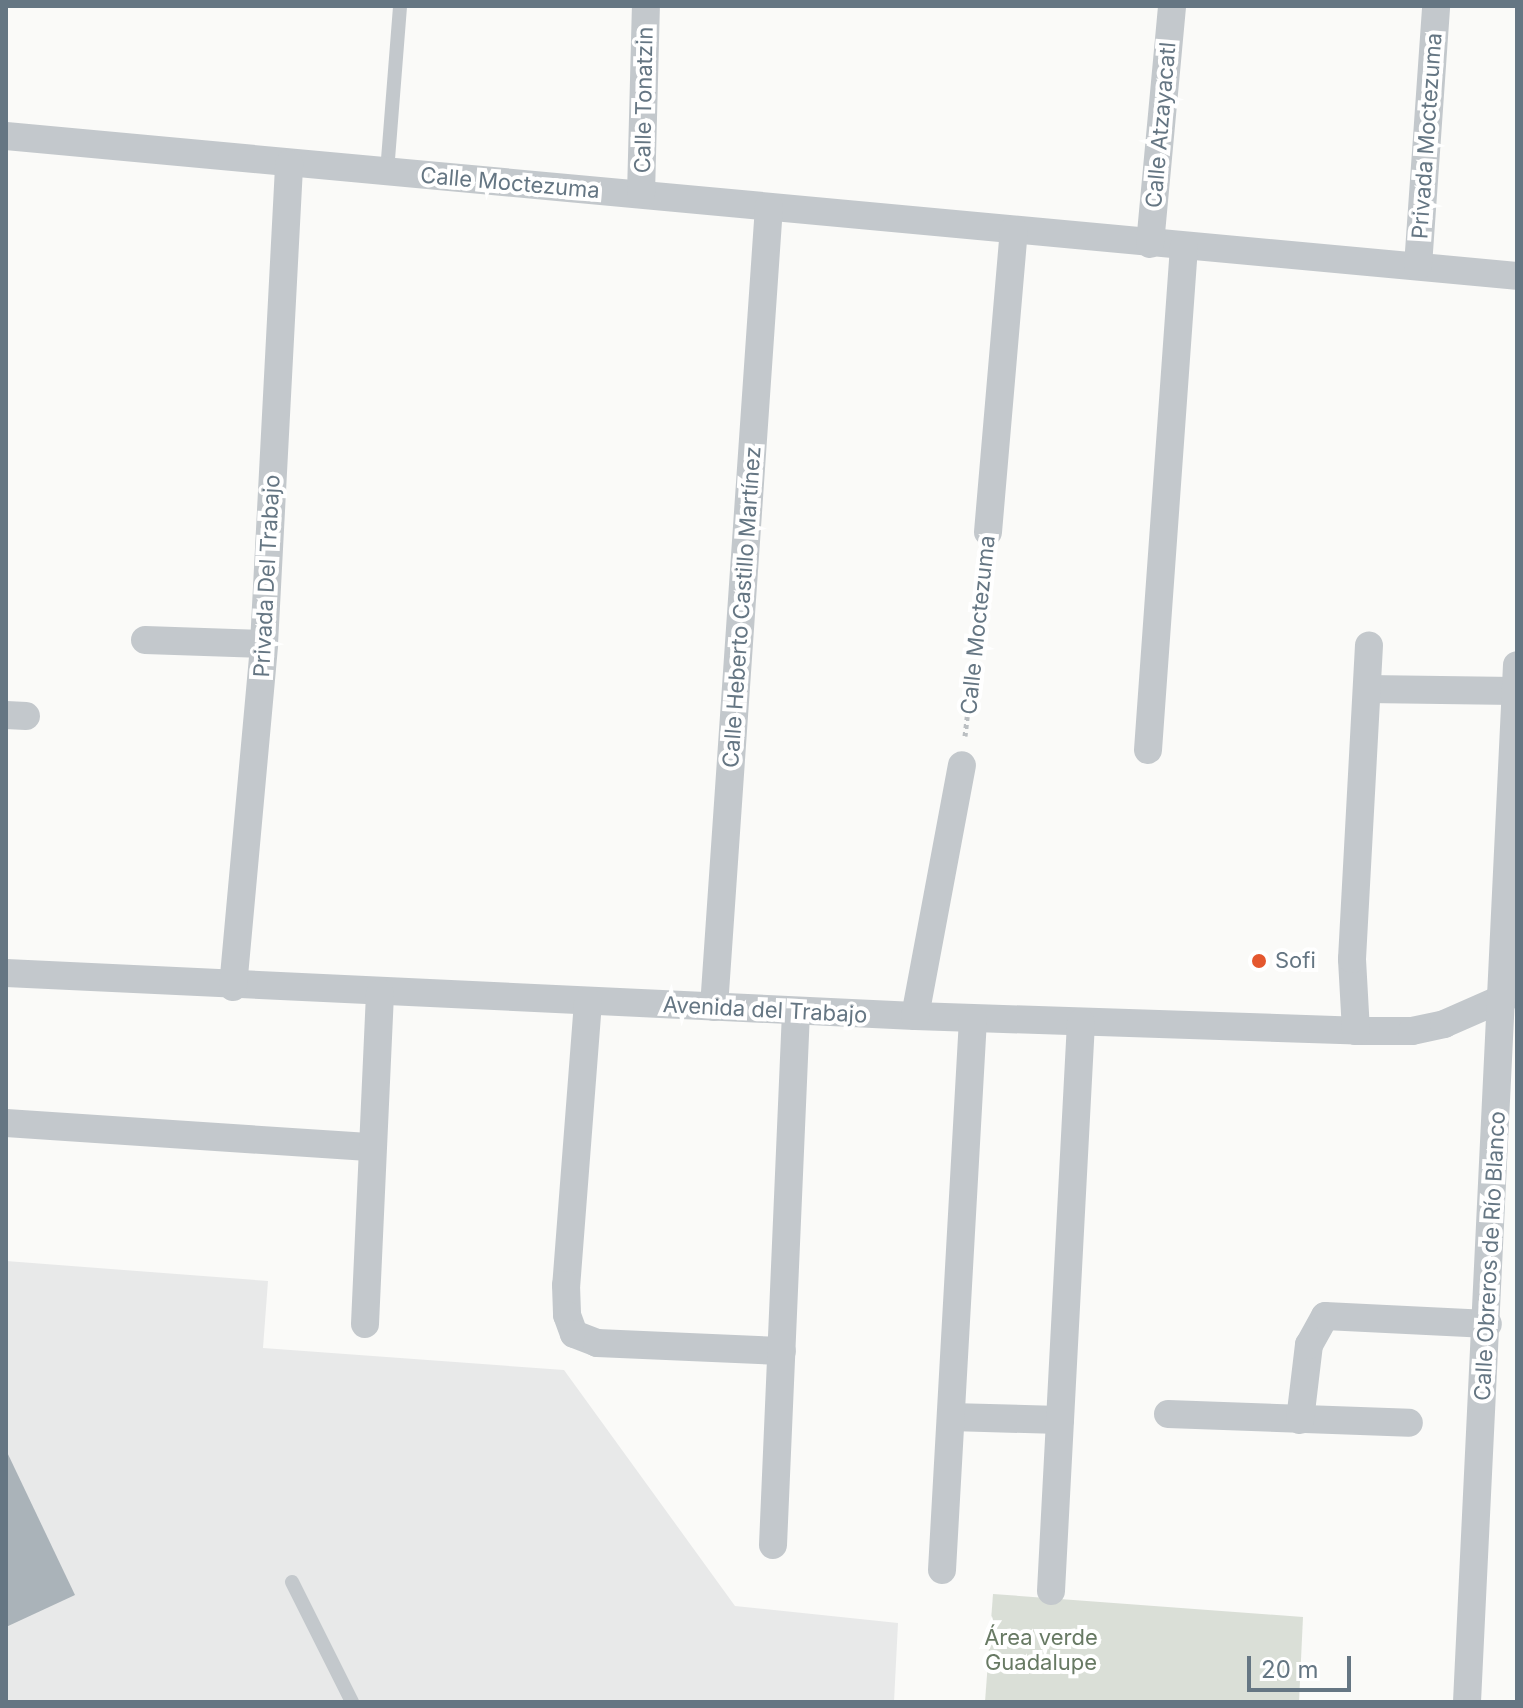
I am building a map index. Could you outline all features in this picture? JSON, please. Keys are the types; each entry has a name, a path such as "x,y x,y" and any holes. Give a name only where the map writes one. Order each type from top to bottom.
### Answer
{"street":[{"name":"Calle Tonatzin","path":"641,194 646,6"},
{"name":"Calle Atzayacatl","path":"1150,244 1172,6"},
{"name":"Privada Moctezuma","path":"1418,266 1436,6"},
{"name":"Calle Moctezuma","path":"6,136 1517,276"},
{"name":"Privada Del Trabajo","path":"233,987 264,644 289,164"},
{"name":"Calle Heberto Castillo Martínez","path":"714,1007 769,207"},
{"name":"Calle Moctezuma","path":"988,532 1014,230"},
{"path":"1148,750 1184,247"},
{"path":"145,640 264,644"},
{"path":"1356,1031 1352,959 1369,645"},
{"path":"1367,689 1516,678"},
{"name":"Calle Obreros de Río Blanco","path":"1467,1702 1509,993 1516,678"},
{"path":"915,1016 962,765"},
{"name":"Avenida del Trabajo","path":"6,973 233,987 973,1019 1356,1031 1412,1031 1444,1024 1509,993"},
{"path":"365,1324 380,993"},
{"path":"588,1002 566,1285 567,1315 574,1334 597,1343 782,1351"},
{"path":"773,1545 796,1011"},
{"path":"942,1570 973,1019"},
{"path":"1051,1591 1081,1023"},
{"path":"6,1123 372,1147"},
{"path":"1300,1420 1309,1345 1325,1316 1488,1324"},
{"path":"1168,1414 1409,1423"},
{"path":"951,1417 1060,1420"}],"lane":[{"path":"387,172 400,6"},
{"path":"292,1582 352,1702"}],"path":[{"name":"Calle Moctezuma","path":"962,765 988,532"}],"shaded area":[{"path":"6,1261 268,1281 263,1348 564,1370 735,1606 898,1623 894,1702 6,1702"}],"green space":[{"name":"Área verde Guadalupe","path":"993,1594 1303,1617 1299,1702 985,1702"}],"building":[{"path":"6,1450 75,1595 6,1627"}],"place":[{"name":"Sofi","path":"1259,961"}]}
